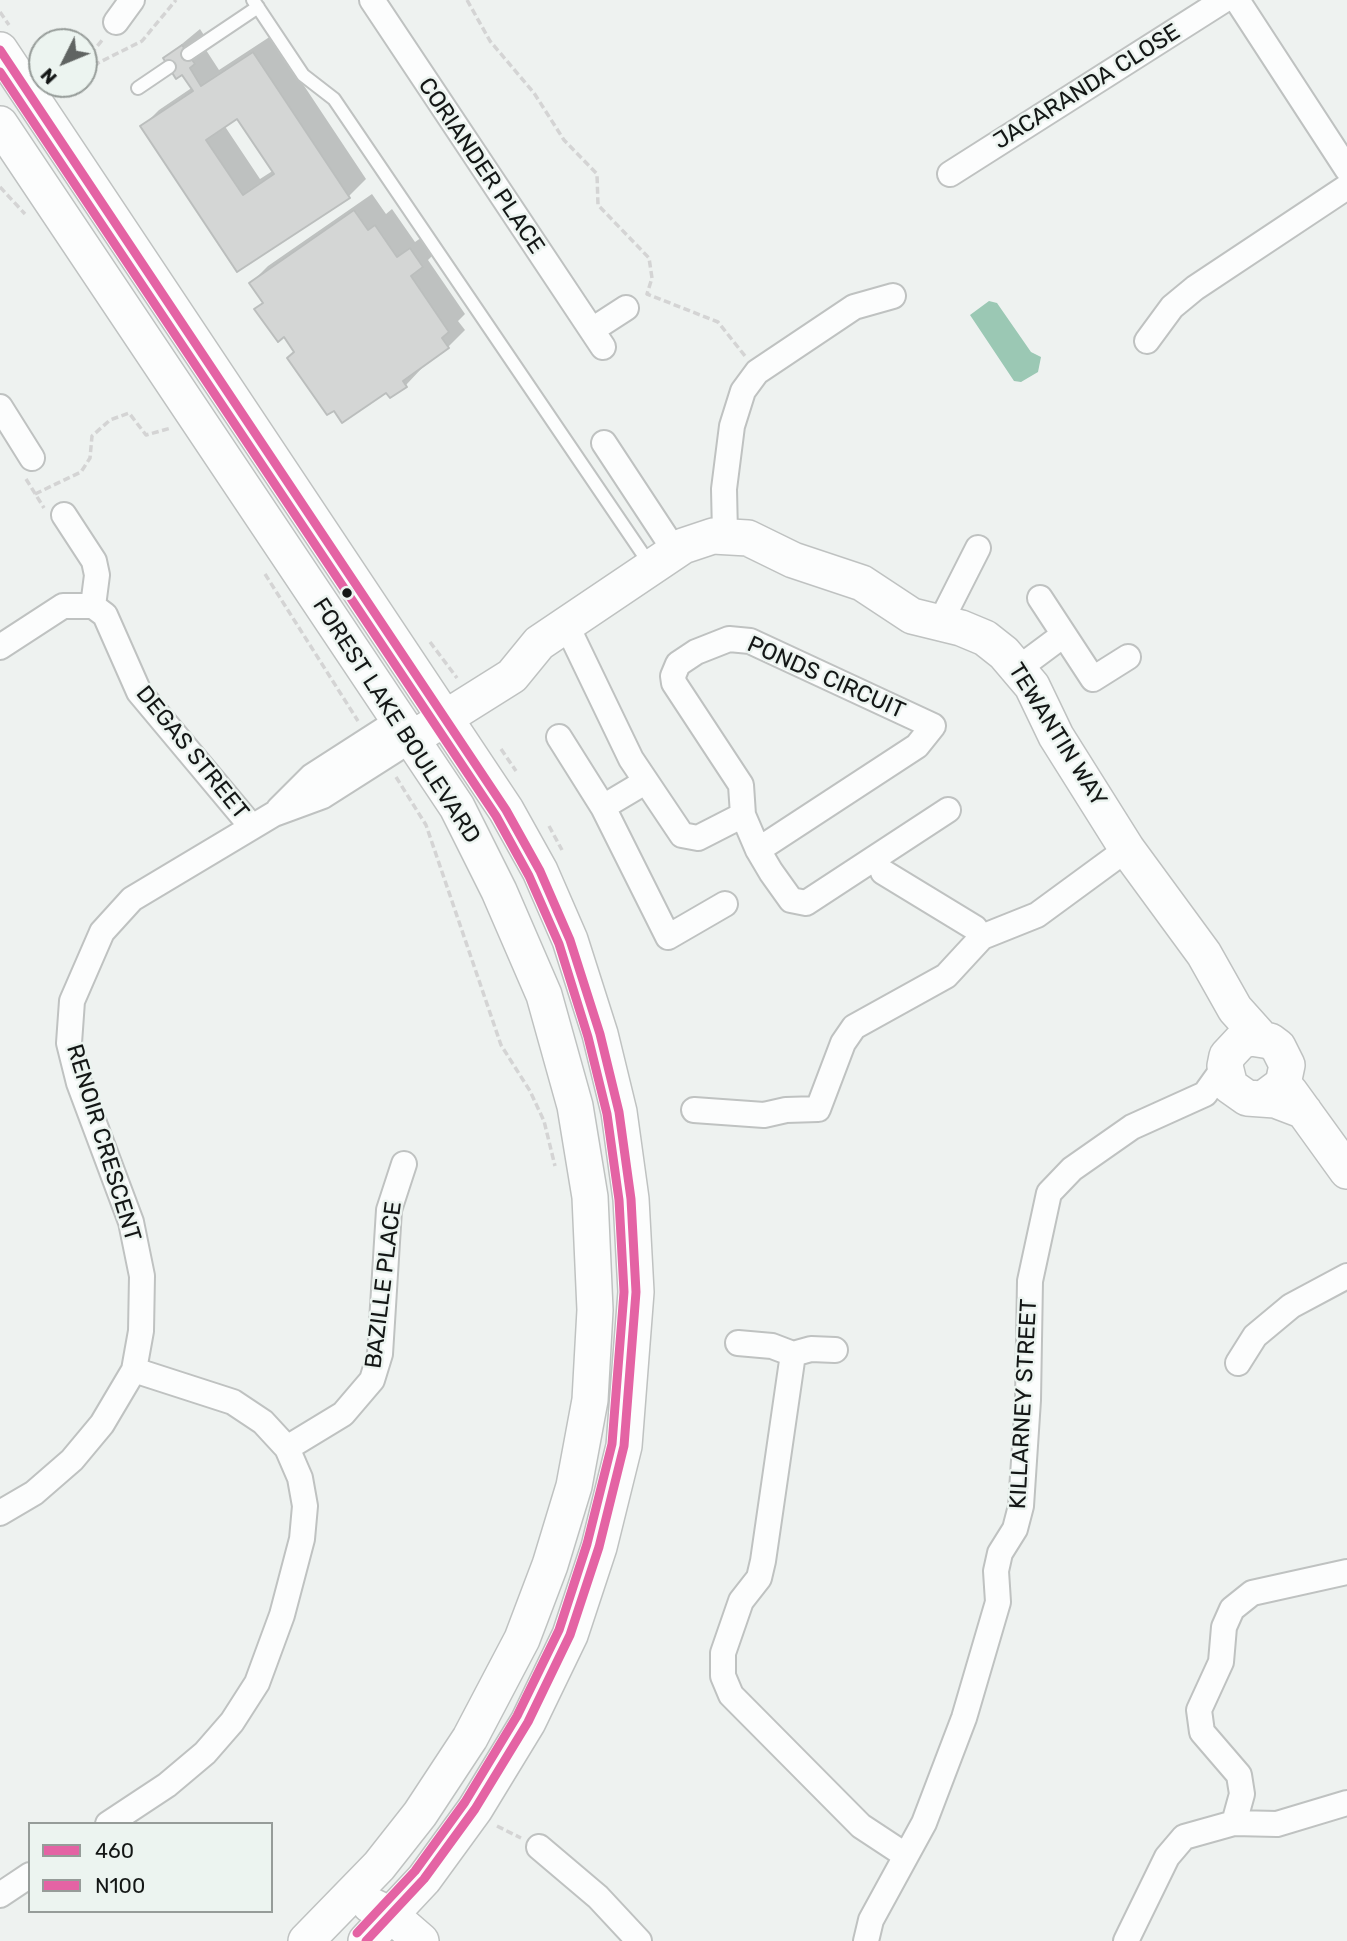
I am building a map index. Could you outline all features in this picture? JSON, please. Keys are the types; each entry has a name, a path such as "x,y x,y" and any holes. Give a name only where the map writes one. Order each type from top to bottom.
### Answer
{"main road":[{"name":"FOREST LAKE BOULEVARD","path":"5,69 445,699 540,871 570,940 600,1034 619,1112 631,1199 636,1293 624,1446 599,1547 570,1635 528,1722 475,1809 424,1879 376,1933"},
{"name":"FOREST LAKE BOULEVARD","path":"0,124 457,807 487,867 548,1008 575,1106 590,1197 595,1310 591,1387 574,1486 551,1565 522,1639 470,1738 420,1814 351,1896 306,1941"},
{"name":"TEWANTIN WAY","path":"405,730 445,699 512,676 553,634 663,559 697,540 725,534 748,538 793,560 838,573 862,583 912,616 985,638 1019,668 1032,686 1056,736 1127,849 1204,954 1235,1009 1244,1074"},
{"path":"1244,1074 1304,1111 1347,1171"},
{"path":"351,1896 376,1933 421,1941"}],"street":[{"path":"116,22 132,0"},
{"name":"CORIANDER PLACE","path":"372,0 598,339 626,308"},
{"name":"JACARANDA CLOSE","path":"950,174 1224,0"},
{"path":"1237,0 1347,169"},
{"path":"1147,341 1172,307 1195,288 1347,187"},
{"path":"725,534 724,489 732,426 743,391 757,372 854,307 893,296"},
{"path":"0,407 32,458"},
{"path":"604,443 663,559"},
{"path":"0,647 63,606 79,603 93,606 97,575 94,561 64,515"},
{"path":"940,623 978,548"},
{"path":"1040,598 1062,636 1093,678 1128,657"},
{"name":"DEGAS STREET","path":"93,606 105,615 139,692 252,827"},
{"path":"553,634 573,642 645,782 676,829 687,838 706,835 743,815"},
{"path":"1019,668 1062,636"},
{"name":"PONDS CIRCUIT","path":"739,638 751,641 933,726 917,746 758,850 743,815 741,785 674,683 673,676 678,664 719,641 739,638"},
{"name":"RENOIR CRESCENT","path":"0,1513 34,1493 72,1461 102,1424 134,1370 141,1331 142,1276 131,1222 79,1083 69,1044 72,1001 102,932 132,900 274,814 312,776 376,748 405,730"},
{"path":"559,737 603,807 668,937 725,904"},
{"path":"603,807 645,782"},
{"path":"758,850 785,895 801,904 948,810"},
{"path":"694,1110 764,1115 786,1110 818,1109 844,1042 854,1027 946,976 982,937 1038,915 1127,849"},
{"path":"883,872 975,929 982,937"},
{"name":"KILLARNEY STREET","path":"866,1941 871,1920 924,1823 964,1718 998,1602 996,1571 1000,1553 1015,1529 1021,1506 1028,1400 1030,1281 1049,1193 1072,1169 1132,1127 1244,1074"},
{"name":"BAZILLE PLACE","path":"287,1448 343,1414 372,1380 380,1354 388,1210 404,1164"},
{"path":"1238,1363 1255,1336 1291,1306 1347,1276"},
{"path":"738,1343 772,1346 793,1354 811,1349 835,1350"},
{"path":"793,1354 763,1561 759,1578 741,1601 723,1653 723,1676 731,1695 861,1826 905,1855"},
{"path":"111,1822 167,1785 205,1753 232,1722 257,1683 282,1615 302,1539 305,1506 300,1479 287,1448 263,1422 233,1402 134,1370"},
{"path":"1234,1823 1242,1794 1239,1775 1202,1732 1199,1710 1221,1662 1224,1627 1231,1609 1252,1593 1347,1572"},
{"path":"1126,1941 1167,1857 1184,1837 1234,1823 1277,1824 1347,1803"},
{"path":"539,1847 598,1897 639,1941"},
{"path":"0,1895 28,1876"}],"lane":[{"path":"188,54 255,4 303,75 334,99 663,559"},
{"path":"138,88 169,67"}],"path":[{"path":"98,63 142,41 176,0"},
{"path":"467,0 490,41 534,93 564,140 597,174 598,205 649,258 652,278 647,294 718,322 757,372"},
{"path":"98,44 116,22"},
{"path":"0,187 26,215"},
{"path":"35,494 81,472 90,458 92,436 110,420 128,413 146,435 180,425"},
{"path":"32,458 20,468 51,519 64,515"},
{"path":"262,569 426,825 501,1045 530,1091 544,1121 556,1172"},
{"path":"420,633 439,652 445,699"},
{"path":"499,747 519,777"},
{"path":"545,820 563,854"},
{"path":"475,1809 495,1825 539,1847"}],"shaded area":[{"path":"989,301 997,303 1031,352 1041,357 1038,372 1021,382 1014,381 970,315"}],"building":[{"path":"182,45 195,64 190,68 201,86 253,52 350,198 237,272 140,126 193,91 182,75 176,79 163,58","holes":["237,119 274,174 243,195 206,140"]},
{"path":"354,210 368,230 375,225 397,257 410,248 423,267 411,276 449,332 442,338 449,348 403,381 407,387 390,398 386,393 342,423 334,411 327,415 287,358 294,352 284,337 278,342 254,309 263,303 249,283"}],"transit line":[{"name":"460","path":"0,50 506,810 540,871 570,940 600,1034 619,1112 631,1199 636,1292 624,1446 599,1547 570,1635 528,1722 475,1809 424,1879 366,1941"},
{"name":"N100","path":"0,72 496,816 529,876 559,944 588,1037 607,1114 619,1200 624,1292 612,1444 587,1544 559,1630 517,1716 465,1802 415,1871 357,1933"}]}
